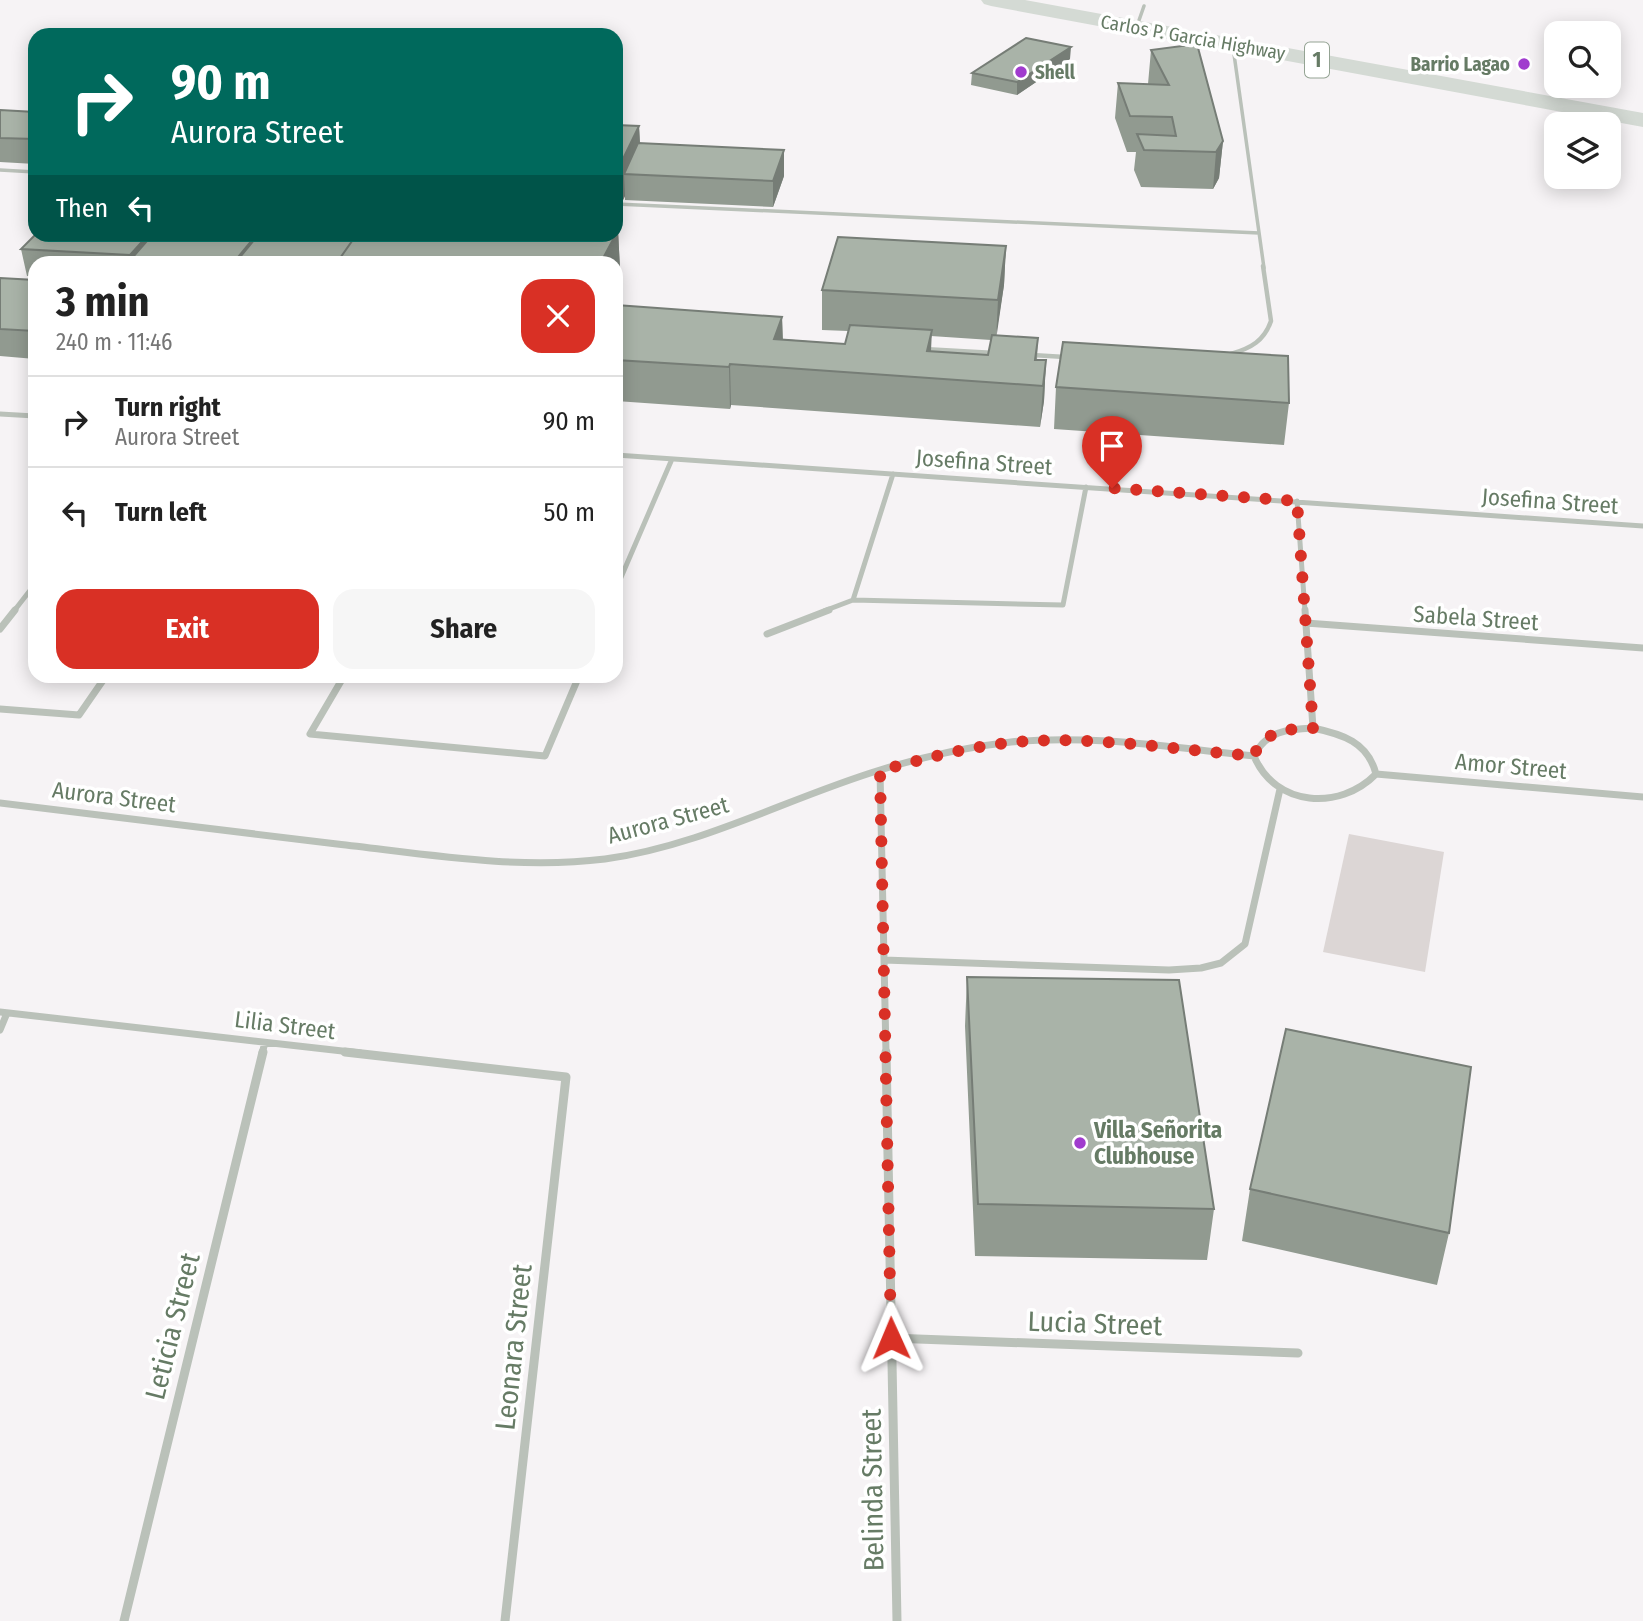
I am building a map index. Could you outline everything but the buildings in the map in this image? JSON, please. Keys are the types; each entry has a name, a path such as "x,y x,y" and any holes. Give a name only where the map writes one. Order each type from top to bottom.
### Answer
{"highway":[{"name":"Carlos P. Garcia Highway","path":"991,0 1140,16 1232,44 1643,120"}],"street":[{"path":"0,414 28,416"},
{"name":"Josefina Street","path":"623,456 1643,526"},
{"path":"623,573 672,459"},
{"path":"853,600 893,474"},
{"path":"767,634 853,600 1063,606 1086,487"},
{"path":"1297,501 1313,728"},
{"path":"0,629 28,593"},
{"name":"Sabela Street","path":"1306,622 1643,648"},
{"path":"0,709 79,715 101,683"},
{"path":"340,683 310,734 545,756 576,683"},
{"path":"1313,728 1346,737 1369,754 1376,774 1369,784 1358,793 1340,798 1300,795 1280,789 1260,774 1254,756 1257,746 1279,732 1313,728"},
{"name":"Aurora Street","path":"0,803 465,859 528,863 584,861 649,850 880,771 982,746 1029,741 1077,741 1254,756"},
{"name":"Belinda Street","path":"880,771 897,1621"},
{"name":"Amor Street","path":"1376,774 1643,797"},
{"path":"884,960 1169,970 1203,969 1223,964 1237,956 1245,944 1280,789"},
{"path":"0,1030 4,1012"},
{"name":"Lilia Street","path":"4,1012 566,1077"},
{"name":"Leticia Street","path":"124,1621 265,1042"},
{"name":"Leonara Street","path":"505,1621 566,1077"},
{"name":"Lucia Street","path":"891,1338 1298,1353"}],"lane":[{"path":"1228,355 1250,349 1267,336 1271,321 1232,44"},
{"path":"0,170 28,172"},
{"path":"623,204 1259,233"},
{"path":"920,349 1002,354"},
{"path":"1030,355 1072,358"}],"shaded area":[{"path":"1349,834 1444,852 1425,972 1323,952"}],"place":[{"name":"Barrio Lagao","path":"1524,64"},
{"name":"Shell","path":"1021,72"},
{"name":"Villa Señorita Clubhouse","path":"1080,1143"}],"route":[{"path":"891,1338 880,771 982,746 1029,741 1077,741 1254,756 1257,746 1279,732 1313,728 1297,501 1112,488"}]}
